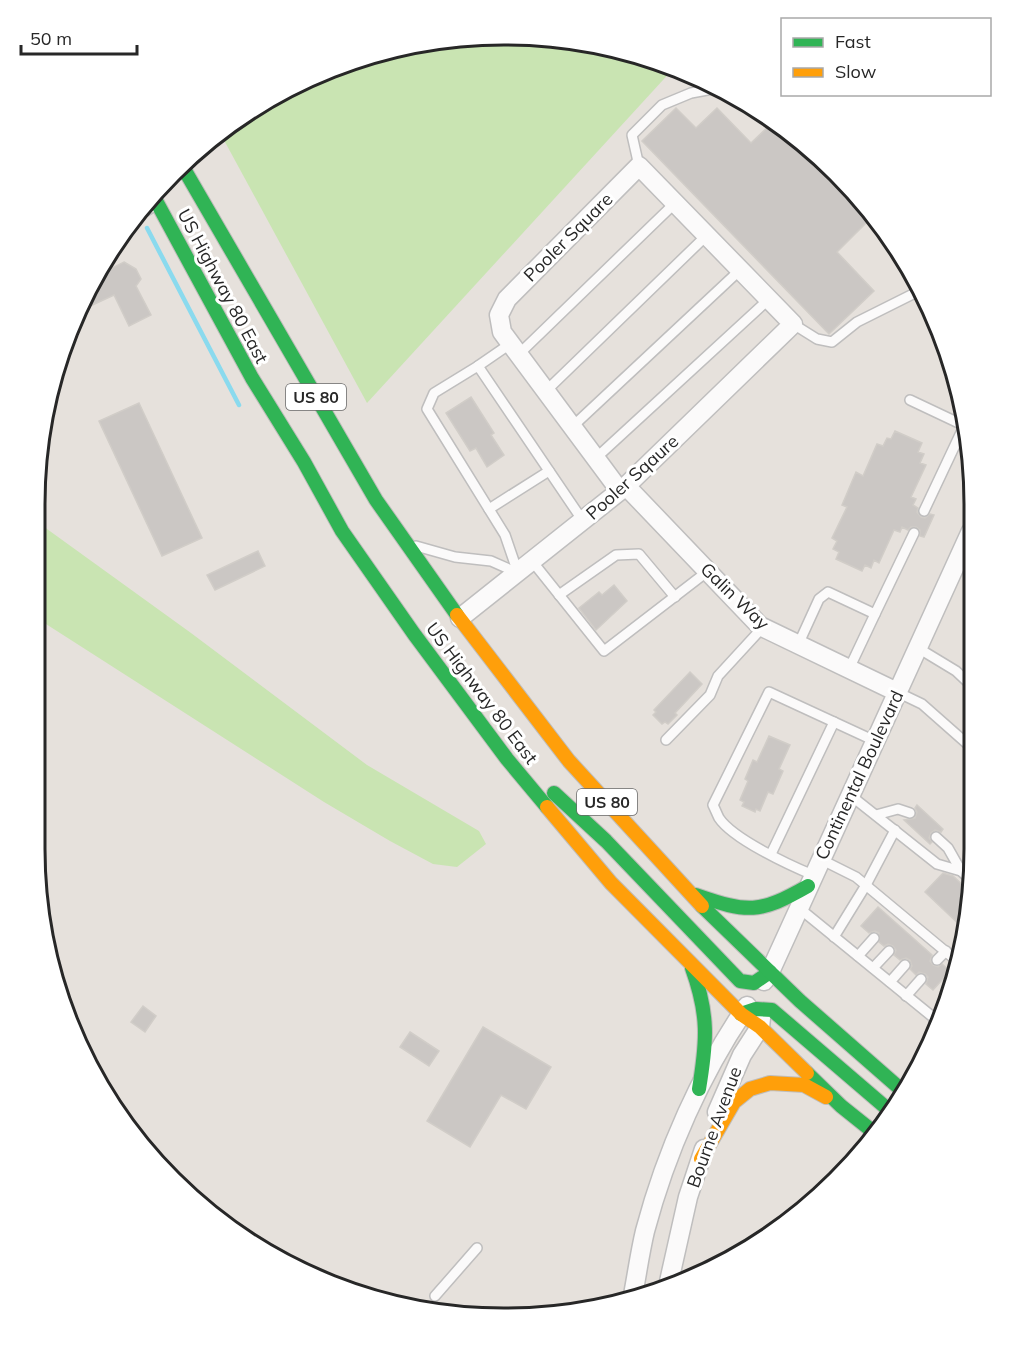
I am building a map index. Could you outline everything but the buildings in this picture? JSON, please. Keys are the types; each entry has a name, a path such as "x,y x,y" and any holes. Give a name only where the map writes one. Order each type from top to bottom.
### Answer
{"main road":[{"name":"US Highway 80 East","path":"187,174 370,490 460,618 569,761 688,892 800,1001 897,1086"},
{"name":"US Highway 80 East","path":"157,204 252,378 304,462 342,531 414,634 507,759 611,883 741,1014 759,1027 841,1106 869,1128"},
{"path":"485,729 606,841 740,981 750,984 758,982 770,972"},
{"path":"688,892 734,908 757,909 779,903 814,874"},
{"path":"689,962 702,993 707,1025 708,1039 699,1089"},
{"path":"741,1014 764,1007 772,1010 885,1107"},
{"path":"701,1159 734,1102 750,1089 770,1083 804,1085 841,1106"}],"street":[{"path":"639,166 793,324"},
{"name":"Pooler Square","path":"623,489 596,458 514,349 502,332 499,315 507,299 639,166"},
{"name":"Pooler Sqaure","path":"460,618 623,489 793,324"},
{"name":"Galin Way","path":"623,489 763,627 897,692"},
{"name":"Continental Boulevard","path":"741,1014 770,972 964,546"},
{"name":"Bourne Avenue","path":"670,1277 688,1197 716,1115 742,1055 759,1027 770,972"},
{"name":"Bourne Avenue","path":"634,1289 645,1233 663,1172 703,1078 741,1014"}],"lane":[{"path":"639,166 632,135 662,105 691,93 704,90"},
{"path":"675,203 514,349 478,366 434,393 427,409 525,567 559,595 604,651 708,571"},
{"path":"546,391 707,235"},
{"path":"572,427 740,270"},
{"path":"793,324 817,339 832,342 857,322 913,294"},
{"path":"596,458 769,299"},
{"path":"478,366 583,521"},
{"path":"910,400 956,421"},
{"path":"924,511 959,438"},
{"path":"489,509 549,471"},
{"path":"849,669 914,533"},
{"path":"406,542 454,557 525,567"},
{"path":"559,595 616,555 639,554 675,597"},
{"path":"798,645 819,599 828,592 874,614"},
{"path":"666,740 710,695 718,676 763,627"},
{"path":"918,648 956,671 964,678"},
{"path":"875,741 768,692 713,805 720,819 734,833 771,854 814,874 856,877 895,915 914,925 951,955"},
{"path":"897,692 922,704 964,741"},
{"path":"771,854 834,722"},
{"path":"850,795 937,864 961,871"},
{"path":"876,815 898,809 910,813"},
{"path":"834,937 866,885 895,830"},
{"path":"936,837 948,848 961,871"},
{"path":"798,908 932,1016"},
{"path":"906,932 914,925"},
{"path":"858,956 874,938"},
{"path":"922,946 930,938"},
{"path":"873,968 889,951"},
{"path":"937,960 946,951"},
{"path":"890,982 905,965"},
{"path":"906,996 921,979"},
{"path":"435,1296 477,1248"}],"green space":[{"path":"504,45 564,49 623,61 668,75 367,403 224,141 249,122 301,92 329,80 386,61 445,49"},
{"path":"45,527 367,765 479,831 486,844 457,867 433,864 324,802 45,623"}],"waterway":[{"path":"147,228 239,405"}],"traffic: fast":[{"path":"187,174 376,500 457,615"},
{"path":"158,204 252,378 304,462 342,531 414,634 507,759 547,807"},
{"path":"554,793 606,841 740,981 754,983 770,972"},
{"path":"696,895 729,905 753,908 777,902 808,886"},
{"path":"702,906 800,1001 897,1086"},
{"path":"692,968 698,985 705,1028 699,1089"},
{"path":"741,1014 756,1009 772,1010 885,1107"},
{"path":"807,1073 841,1106 869,1128"}],"traffic: slow":[{"path":"457,615 569,761 702,906"},
{"path":"547,807 611,883 741,1014 760,1027 807,1073"},
{"path":"701,1159 734,1102 750,1089 770,1083 804,1085 826,1097"}]}
